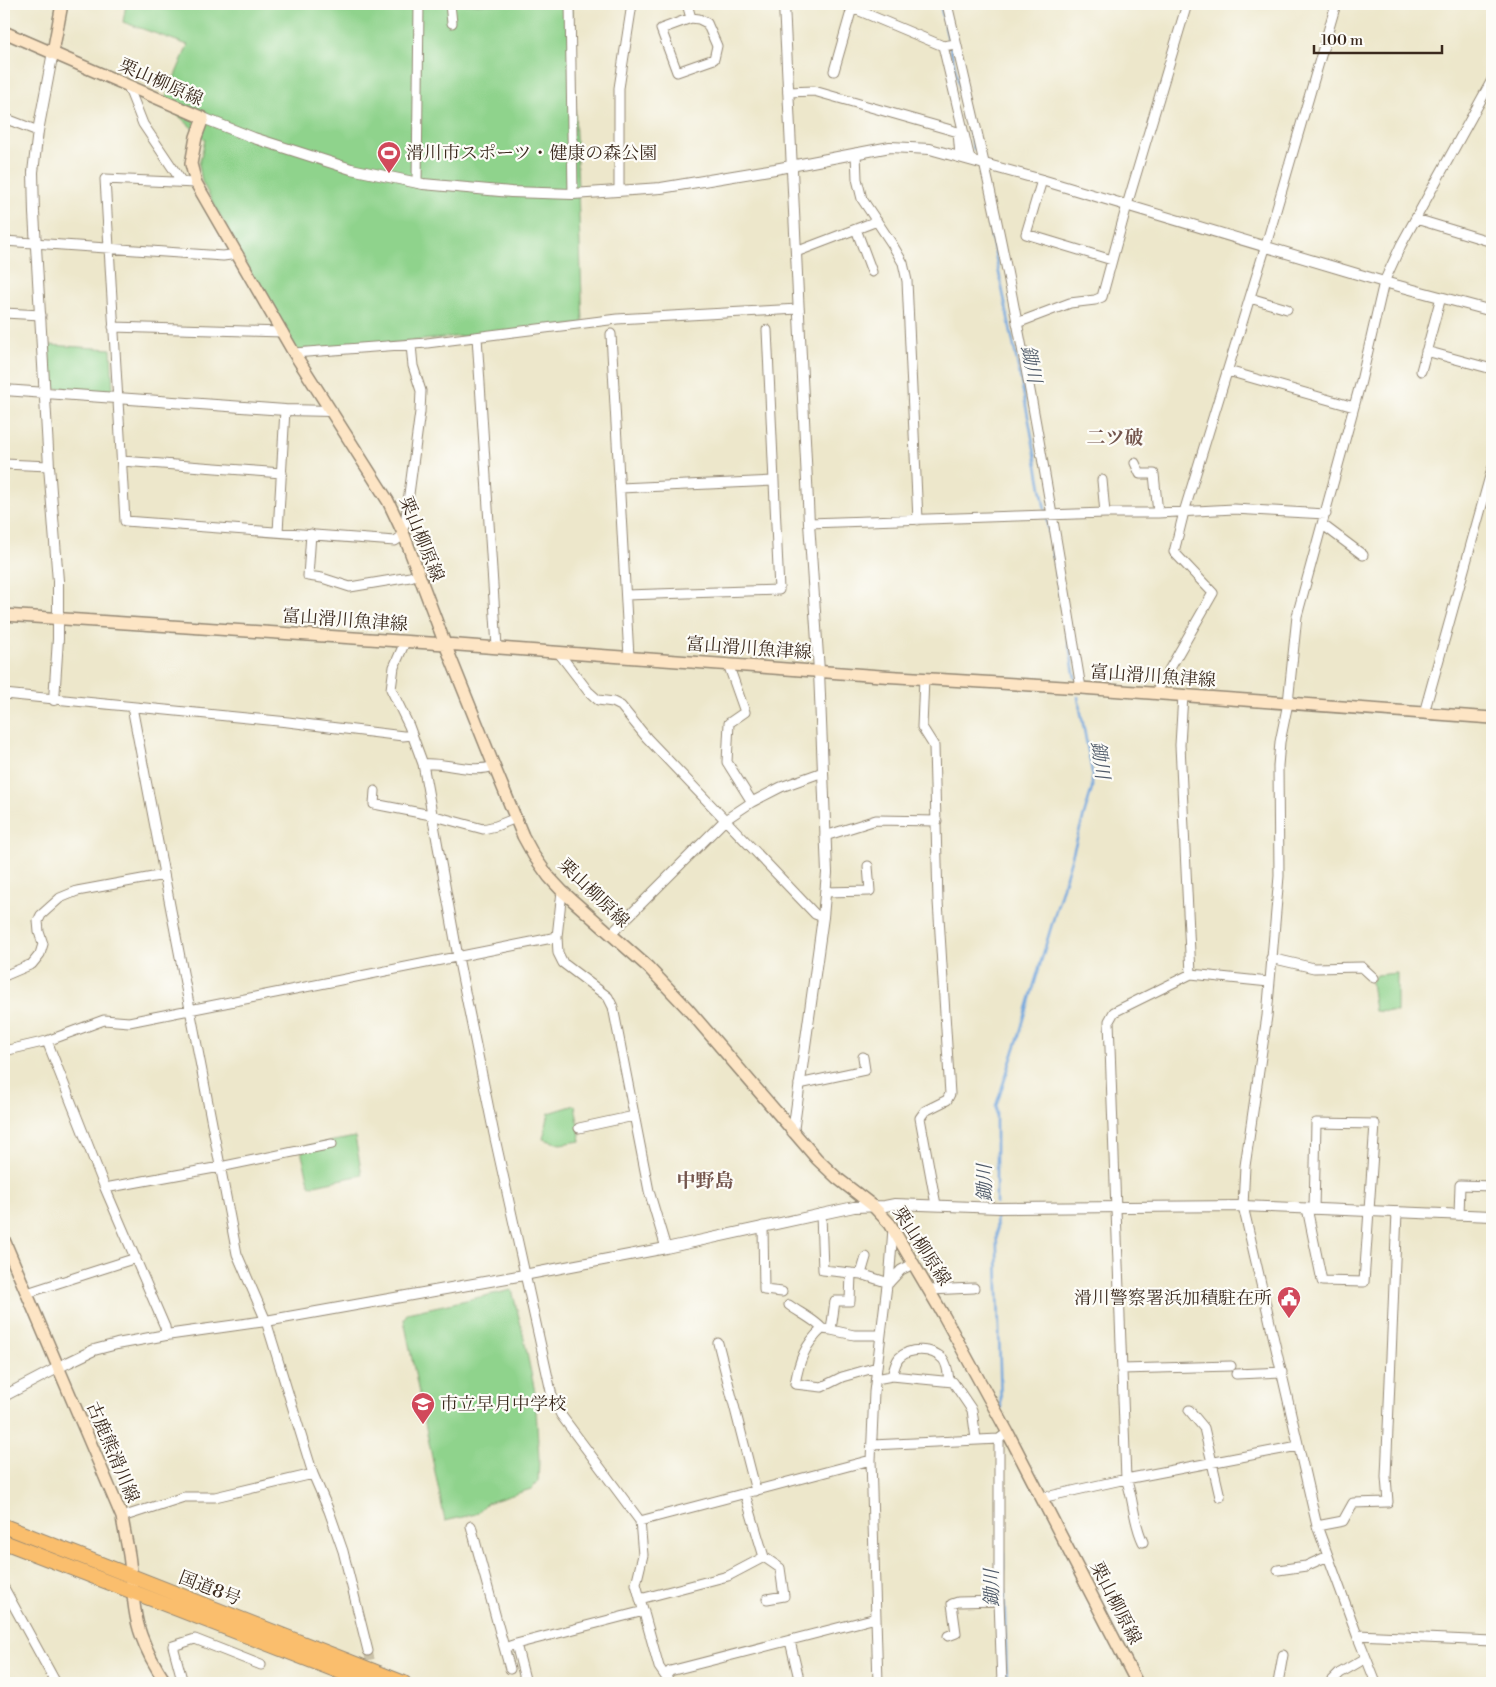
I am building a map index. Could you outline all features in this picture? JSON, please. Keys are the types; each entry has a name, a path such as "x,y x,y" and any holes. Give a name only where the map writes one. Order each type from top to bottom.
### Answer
{"highway":[{"name":"国道8号","path":"4,1526 404,1683"},
{"name":"国道8号","path":"4,1542 369,1683"}],"main road":[{"path":"4,32 53,52 62,4"},
{"name":"栗山柳原線","path":"53,52 203,118 196,137 191,164 196,184 294,352 388,501 403,533 494,766 534,856 562,891 648,967 687,1008 793,1132 837,1178 872,1205 893,1228 929,1290 1003,1436 1041,1498 1137,1683"},
{"name":"富山滑川魚津線","path":"4,615 629,656 1492,718"},
{"name":"古鹿熊滑川線","path":"4,1240 122,1517 129,1558 132,1592 141,1634 152,1659 166,1683"}],"street":[{"path":"417,183 419,4"},
{"path":"450,4 452,23"},
{"path":"570,4 573,194"},
{"path":"619,191 619,88 632,4"},
{"path":"687,4 691,18"},
{"path":"784,4 827,873 823,917 793,1132"},
{"path":"843,4 950,45"},
{"path":"947,4 950,45 965,158"},
{"path":"1017,322 1070,303 1096,300 1102,297 1127,205 1187,4"},
{"path":"1156,693 1213,593 1174,552 1184,512 1266,245 1336,4"},
{"path":"834,71 852,8"},
{"path":"691,18 707,23 717,46 714,59 677,72 661,29 691,18"},
{"path":"950,45 983,162 1017,322 1049,515 1081,688"},
{"path":"53,52 38,132 33,172 35,244 58,581 58,639 54,700"},
{"path":"1376,1683 1317,1526 1243,1206 1245,1166 1267,1016 1279,876 1278,766 1280,742 1288,703 1297,616 1354,407 1384,282 1416,218 1492,80"},
{"path":"128,86 143,124 182,182"},
{"path":"788,92 814,91 958,132 965,158"},
{"path":"4,118 38,132"},
{"path":"203,118 254,138 351,169 417,183 511,192 573,194 661,188 890,147 930,148 1266,245 1384,282 1492,311"},
{"path":"856,153 857,179 862,199 903,263 907,281 918,520"},
{"path":"196,184 105,179 125,521 395,541 403,533 405,524 420,412 420,391 413,366 411,345"},
{"path":"1042,180 1026,234 1112,260"},
{"path":"1416,218 1492,242"},
{"path":"796,252 877,221"},
{"path":"856,229 872,272"},
{"path":"4,241 223,256 238,254"},
{"path":"1421,371 1441,297"},
{"path":"1250,298 1287,309"},
{"path":"294,352 411,345 616,319 799,309"},
{"path":"4,313 41,315"},
{"path":"114,327 283,332"},
{"path":"626,595 779,590 767,330"},
{"path":"611,334 629,656"},
{"path":"477,337 497,648"},
{"path":"1426,351 1492,370"},
{"path":"1228,371 1354,407"},
{"path":"4,390 285,410 332,411"},
{"path":"278,532 285,410"},
{"path":"122,461 282,473"},
{"path":"1135,463 1140,474 1154,474 1158,513"},
{"path":"4,464 49,466"},
{"path":"1424,713 1492,470"},
{"path":"1102,480 1105,513"},
{"path":"620,488 774,481"},
{"path":"809,523 1234,509 1326,514"},
{"path":"1323,524 1363,555"},
{"path":"311,534 308,576 322,578 350,587 418,574"},
{"path":"406,642 394,667 391,688 423,764 458,957 524,1275 552,1396 561,1415 640,1521 643,1555 636,1584 659,1667 668,1680"},
{"path":"558,652 588,691 598,700 614,702 621,706 647,738 815,914 823,917"},
{"path":"728,664 745,712 729,723 727,762 752,802"},
{"path":"924,678 922,727 934,746 938,901 950,1094 947,1100 925,1112 920,1118 936,1205"},
{"path":"4,694 412,735"},
{"path":"1183,695 1180,745 1192,974"},
{"path":"132,707 237,1254 266,1321 313,1474 329,1510 343,1551 368,1651"},
{"path":"423,764 432,763 485,769 494,766"},
{"path":"611,934 726,820 752,802 781,786 823,772"},
{"path":"376,792 374,804 431,815 483,829 516,818"},
{"path":"825,836 876,820 937,821"},
{"path":"825,892 870,890 868,866"},
{"path":"4,976 32,964 40,954 43,944 38,921 41,915 60,898 77,891 164,875"},
{"path":"562,891 556,937 558,953 563,963 608,997 613,1007 649,1191 666,1248"},
{"path":"4,1051 46,1041 104,1020 129,1022 190,1011 556,937"},
{"path":"1271,958 1314,968 1362,967 1374,978"},
{"path":"1143,1542 1137,1529 1130,1488 1126,1479 1108,1021 1114,1012 1192,974 1269,982"},
{"path":"46,1041 105,1188 165,1327 166,1335"},
{"path":"799,1084 865,1070 863,1056"},
{"path":"579,1128 634,1116"},
{"path":"1316,1123 1374,1124 1364,1282 1322,1281 1310,1208 1316,1123"},
{"path":"105,1188 332,1144"},
{"path":"1459,1215 1460,1185 1492,1186"},
{"path":"4,1396 59,1366 94,1350 118,1344 166,1335 266,1321 524,1275 666,1248 854,1206 885,1206 895,1204 1000,1208 1243,1206 1492,1216"},
{"path":"1317,1526 1343,1521 1353,1503 1388,1502 1386,1477 1397,1212"},
{"path":"822,1214 823,1270 856,1274 889,1282"},
{"path":"764,1226 764,1290 782,1292"},
{"path":"878,1683 871,1460 877,1367 889,1282 893,1228"},
{"path":"866,1257 856,1274 850,1301 835,1301 827,1329 814,1336 806,1347 798,1365 795,1384 822,1387 842,1377 877,1367"},
{"path":"27,1294 136,1258"},
{"path":"889,1282 901,1270 914,1264"},
{"path":"929,1290 974,1288"},
{"path":"790,1305 801,1315 827,1329 854,1335 881,1335"},
{"path":"718,1343 756,1491"},
{"path":"892,1376 899,1358 919,1350 928,1351 943,1359 948,1371 949,1381"},
{"path":"1122,1369 1282,1372"},
{"path":"876,1379 892,1376 953,1382 972,1410 976,1439"},
{"path":"1189,1410 1204,1428 1220,1497"},
{"path":"872,1445 1003,1436 999,1600 1002,1683"},
{"path":"1041,1498 1126,1479 1298,1446"},
{"path":"640,1521 871,1460"},
{"path":"122,1517 184,1498 215,1497 313,1474"},
{"path":"745,1494 764,1557 780,1568 784,1596 767,1599"},
{"path":"471,1526 510,1669"},
{"path":"1278,1570 1306,1566 1328,1556"},
{"path":"640,1599 728,1576 764,1557"},
{"path":"4,1588 56,1683"},
{"path":"948,1636 956,1633 952,1604 999,1600"},
{"path":"505,1648 644,1611"},
{"path":"668,1680 670,1671 876,1618"},
{"path":"1357,1635 1492,1641"},
{"path":"183,1683 173,1646 195,1639 261,1665"},
{"path":"790,1641 800,1683"},
{"path":"516,1644 526,1683"},
{"path":"1278,1683 1283,1655"},
{"path":"1330,1683 1340,1673 1366,1658"}],"green space":[{"name":"滑川市スポーツ・健康の森公園","path":"126,4 571,4 583,324 294,353 202,182 199,165 205,140 164,102 188,45 123,22"},
{"path":"49,345 111,349 113,393 51,388"},
{"path":"1397,973 1397,1012 1375,1011 1371,982 1376,975"},
{"path":"575,1105 581,1141 560,1144 543,1139 549,1113"},
{"path":"355,1137 362,1175 310,1186 302,1155 302,1147"},
{"path":"512,1290 535,1392 539,1459 538,1482 531,1489 487,1503 476,1514 445,1521 404,1320 407,1313"}],"waterway":[{"name":"鋤川","path":"940,4 974,149"},
{"name":"鋤川","path":"981,174 982,189 1030,426 1075,678"},
{"name":"鋤川","path":"996,1204 996,1106 1019,1036 1092,788 1092,772 1078,697"},
{"name":"鋤川","path":"996,1210 1001,1409"},
{"name":"鋤川","path":"1003,1550 1007,1683"}],"tunnel":[{"path":"368,1651 376,1683"}],"place":[{"name":"滑川市スポーツ・健康の森公園","path":"389,174"},
{"name":"滑川警察署浜加積駐在所","path":"1289,1319"},
{"name":"市立早月中学校","path":"423,1425"}],"district":[{"name":"二ツ破","path":"1115,437"},
{"name":"中野島","path":"705,1180"}]}
